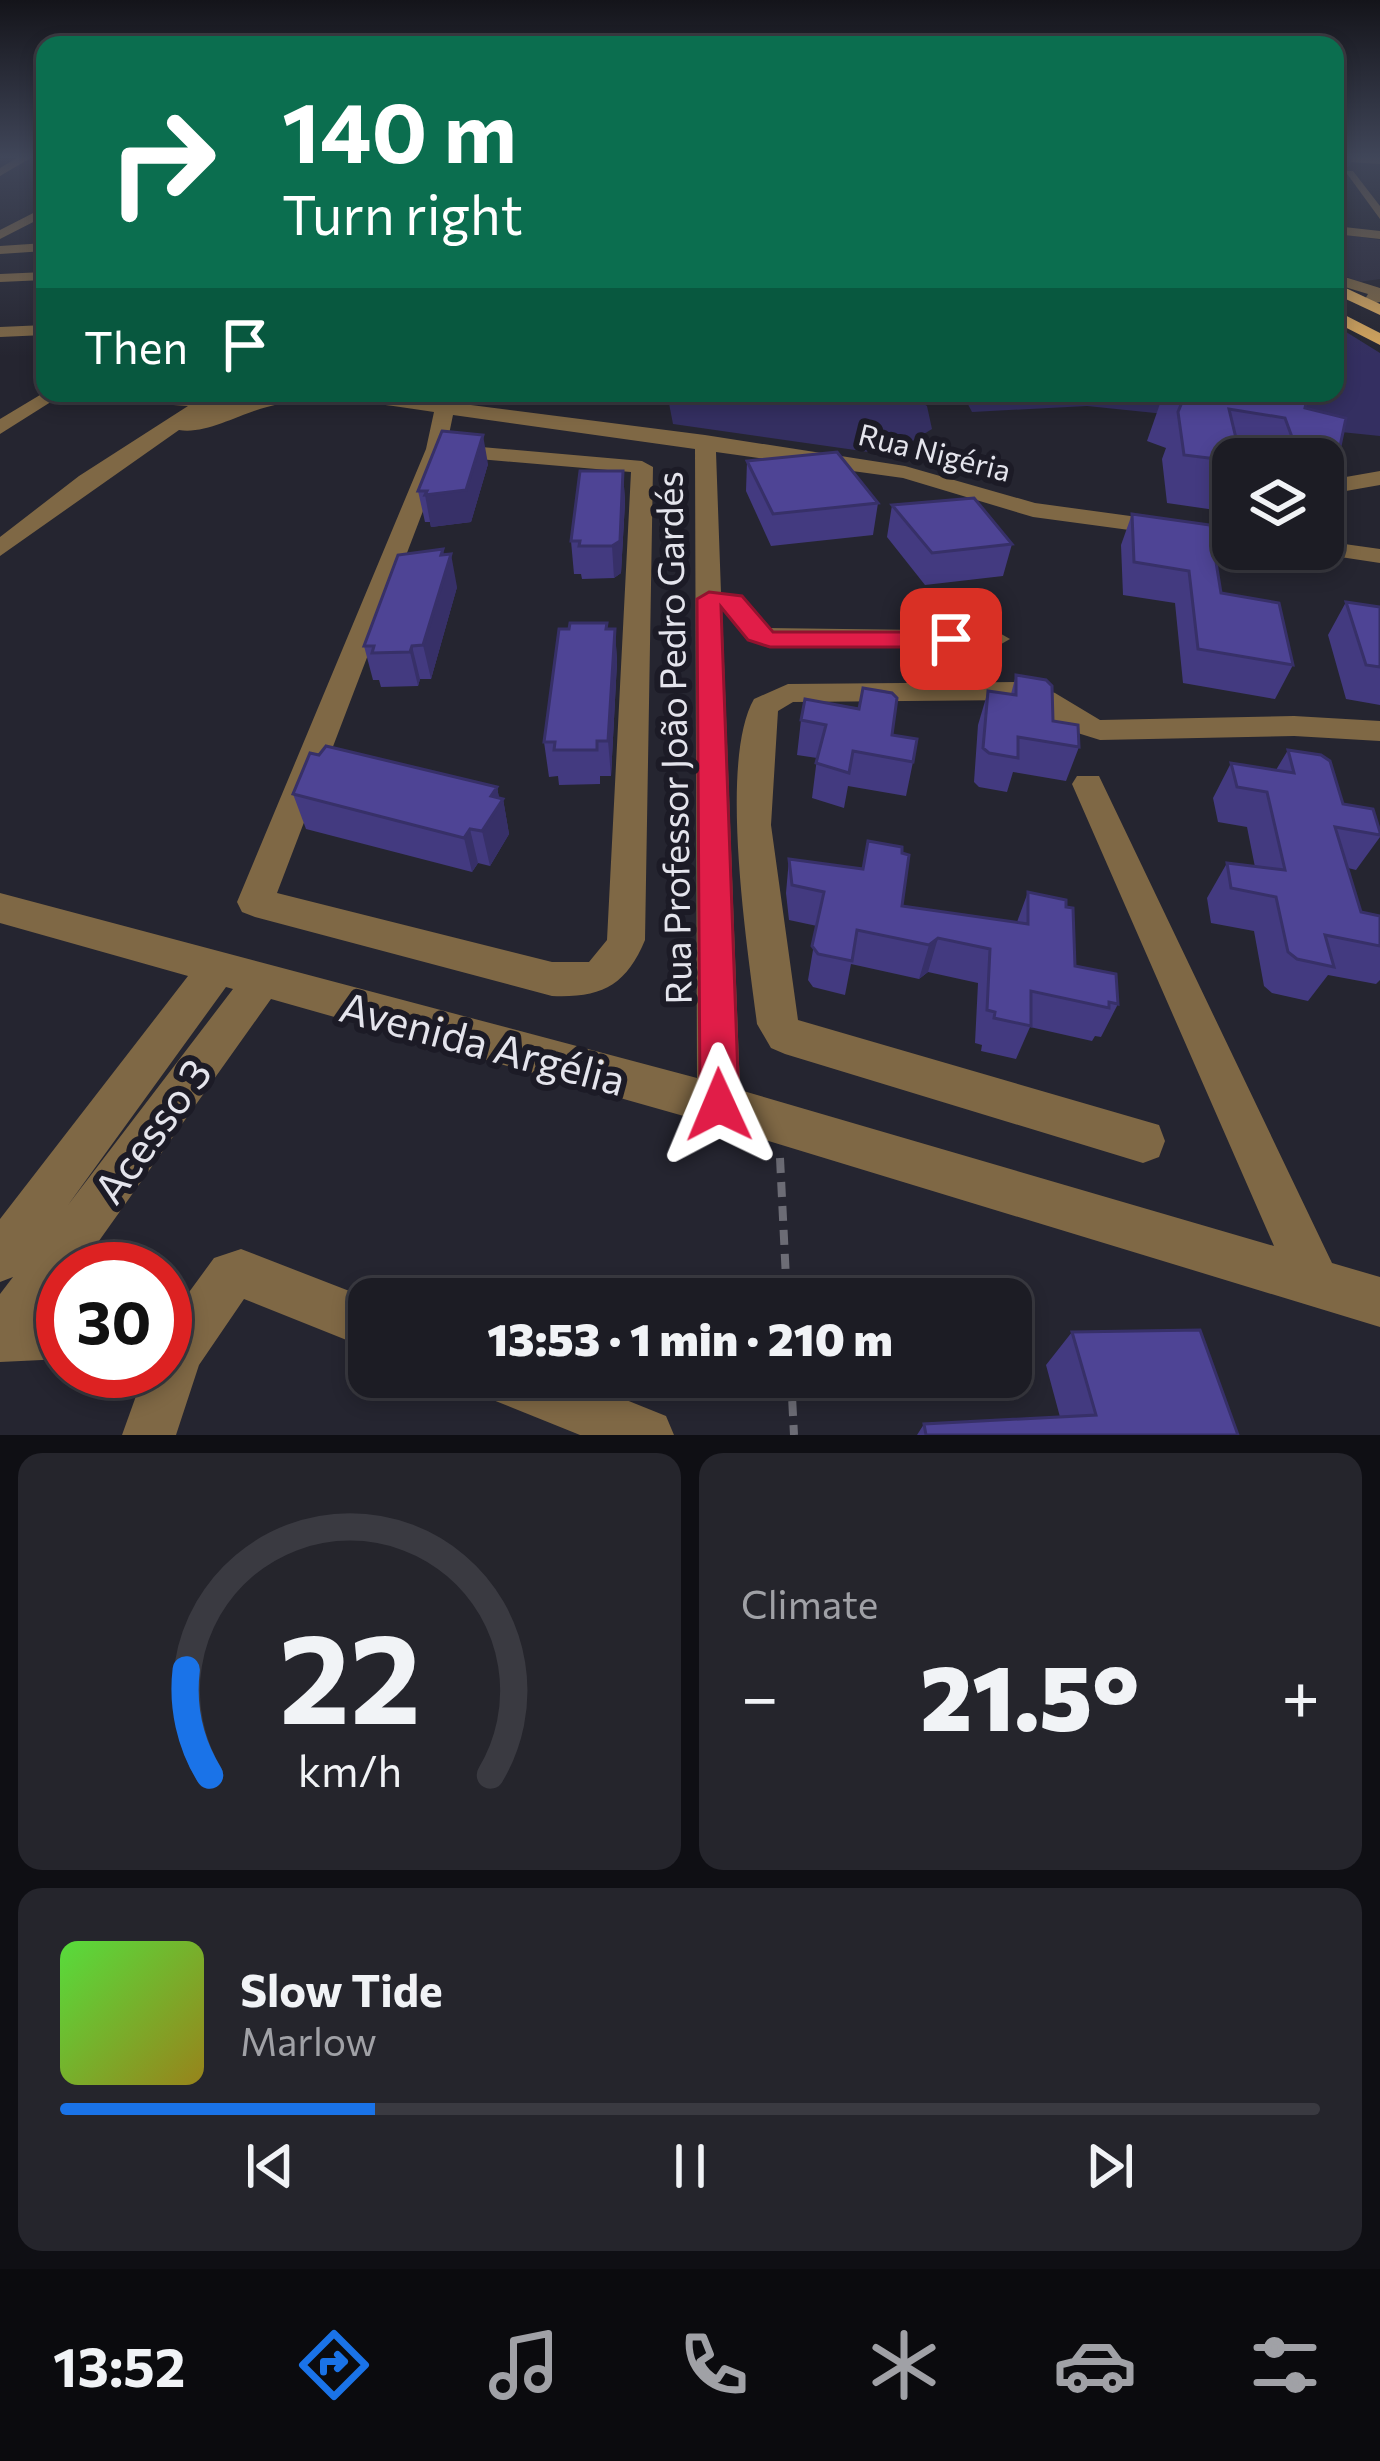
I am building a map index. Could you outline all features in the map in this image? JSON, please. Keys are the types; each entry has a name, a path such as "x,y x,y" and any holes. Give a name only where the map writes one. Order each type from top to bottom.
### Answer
{"main road":[{"path":"1344,289 1373,307"},
{"path":"1344,320 1380,340"}],"street":[{"path":"1344,231 1380,236"},
{"path":"0,250 36,248"},
{"path":"0,278 36,276"},
{"path":"0,332 36,330"},
{"path":"4,405 36,391"},
{"path":"0,428 42,402"},
{"path":"0,549 203,402"},
{"path":"215,402 238,410"},
{"path":"152,437 259,402"},
{"name":"Rua Nigéria","path":"399,402 705,441 923,476 1053,514 1212,534"},
{"path":"484,414 497,402"},
{"path":"436,449 642,466 626,940 617,966 595,981 552,979 255,902 436,449 445,409"},
{"path":"553,457 567,423"},
{"name":"Rua Professor João Pedro Gardés","path":"705,441 719,1105"},
{"path":"1344,484 1380,478"},
{"path":"1344,552 1378,558"},
{"path":"709,599 733,602 757,634 770,640 996,639"},
{"path":"1143,1142 785,1035 777,1024 758,865 754,782 764,706 788,693 1024,691 1053,700 1070,722 1100,730 1294,726 1380,731"},
{"path":"1088,784 1316,1284"},
{"name":"Avenida Argélia","path":"0,908 260,983 719,1105 1380,1302"},
{"name":"Acesso 3","path":"0,1258 216,970"},
{"name":"Acesso 3","path":"0,1336 260,983"},
{"path":"192,1322 218,1286 241,1273 348,1316"},
{"path":"0,1336 36,1334"},
{"path":"149,1435 159,1398"},
{"path":"554,1398 647,1435"}],"path":[{"path":"778,1123 786,1278"},
{"path":"792,1398 794,1435"}],"shaded area":[{"path":"1344,234 1380,240 1380,279 1359,282 1344,276"},
{"path":"1344,331 1380,353 1380,436 1087,406 972,412 967,402 1344,402"},
{"path":"669,402 921,402 927,406 932,429 890,455 673,424"}],"building":[{"path":"1182,402 1306,402 1305,408 1346,418 1342,438 1292,438 1285,418 1229,409 1236,438 1212,438 1212,458 1184,455 1178,412"},
{"path":"442,431 483,435 466,490 425,495 427,491 418,491"},
{"path":"837,452 878,503 773,514 747,461"},
{"path":"580,471 623,471 620,541 612,546 579,546 580,541 571,541"},
{"path":"974,498 1012,544 932,553 892,505"},
{"path":"1132,514 1210,525 1212,570 1217,570 1221,593 1279,603 1293,665 1198,649 1189,571 1134,562"},
{"path":"443,549 441,555 451,554 423,645 412,646 410,652 372,653 374,646 364,646 398,555"},
{"path":"1346,602 1380,607 1380,667 1366,665"},
{"path":"570,623 607,623 606,629 615,629 608,741 597,741 597,750 554,750 555,742 544,742 559,629 569,629"},
{"path":"1016,675 1046,680 1052,686 1053,721 1078,725 1079,747 1018,737 1018,758 983,748 988,691 1016,695"},
{"path":"863,688 897,698 892,735 917,739 913,762 853,751 849,773 816,763 826,725 801,720 805,699 859,709"},
{"path":"326,746 497,787 491,796 503,799 482,831 470,829 464,838 293,794 310,753 319,755"},
{"path":"1288,750 1330,761 1343,804 1373,809 1380,832 1335,827 1361,912 1380,916 1380,946 1325,935 1334,967 1297,959 1288,952 1276,897 1231,888 1227,863 1285,870 1267,792 1237,787 1231,763 1294,773"},
{"path":"868,841 902,847 902,853 909,855 902,906 1028,924 1028,892 1066,900 1066,907 1073,908 1075,966 1116,974 1118,1004 1109,1002 1109,1008 1031,991 1031,1026 994,1018 995,1012 987,1010 990,949 938,938 929,945 857,930 852,961 818,954 812,946 824,892 792,885 789,859 863,869"},
{"path":"1200,1330 1238,1435 926,1435 924,1424 1096,1415 1072,1332"}],"route":[{"path":"719,1105 709,599 733,602 744,609 757,634 770,640 951,639"}]}
